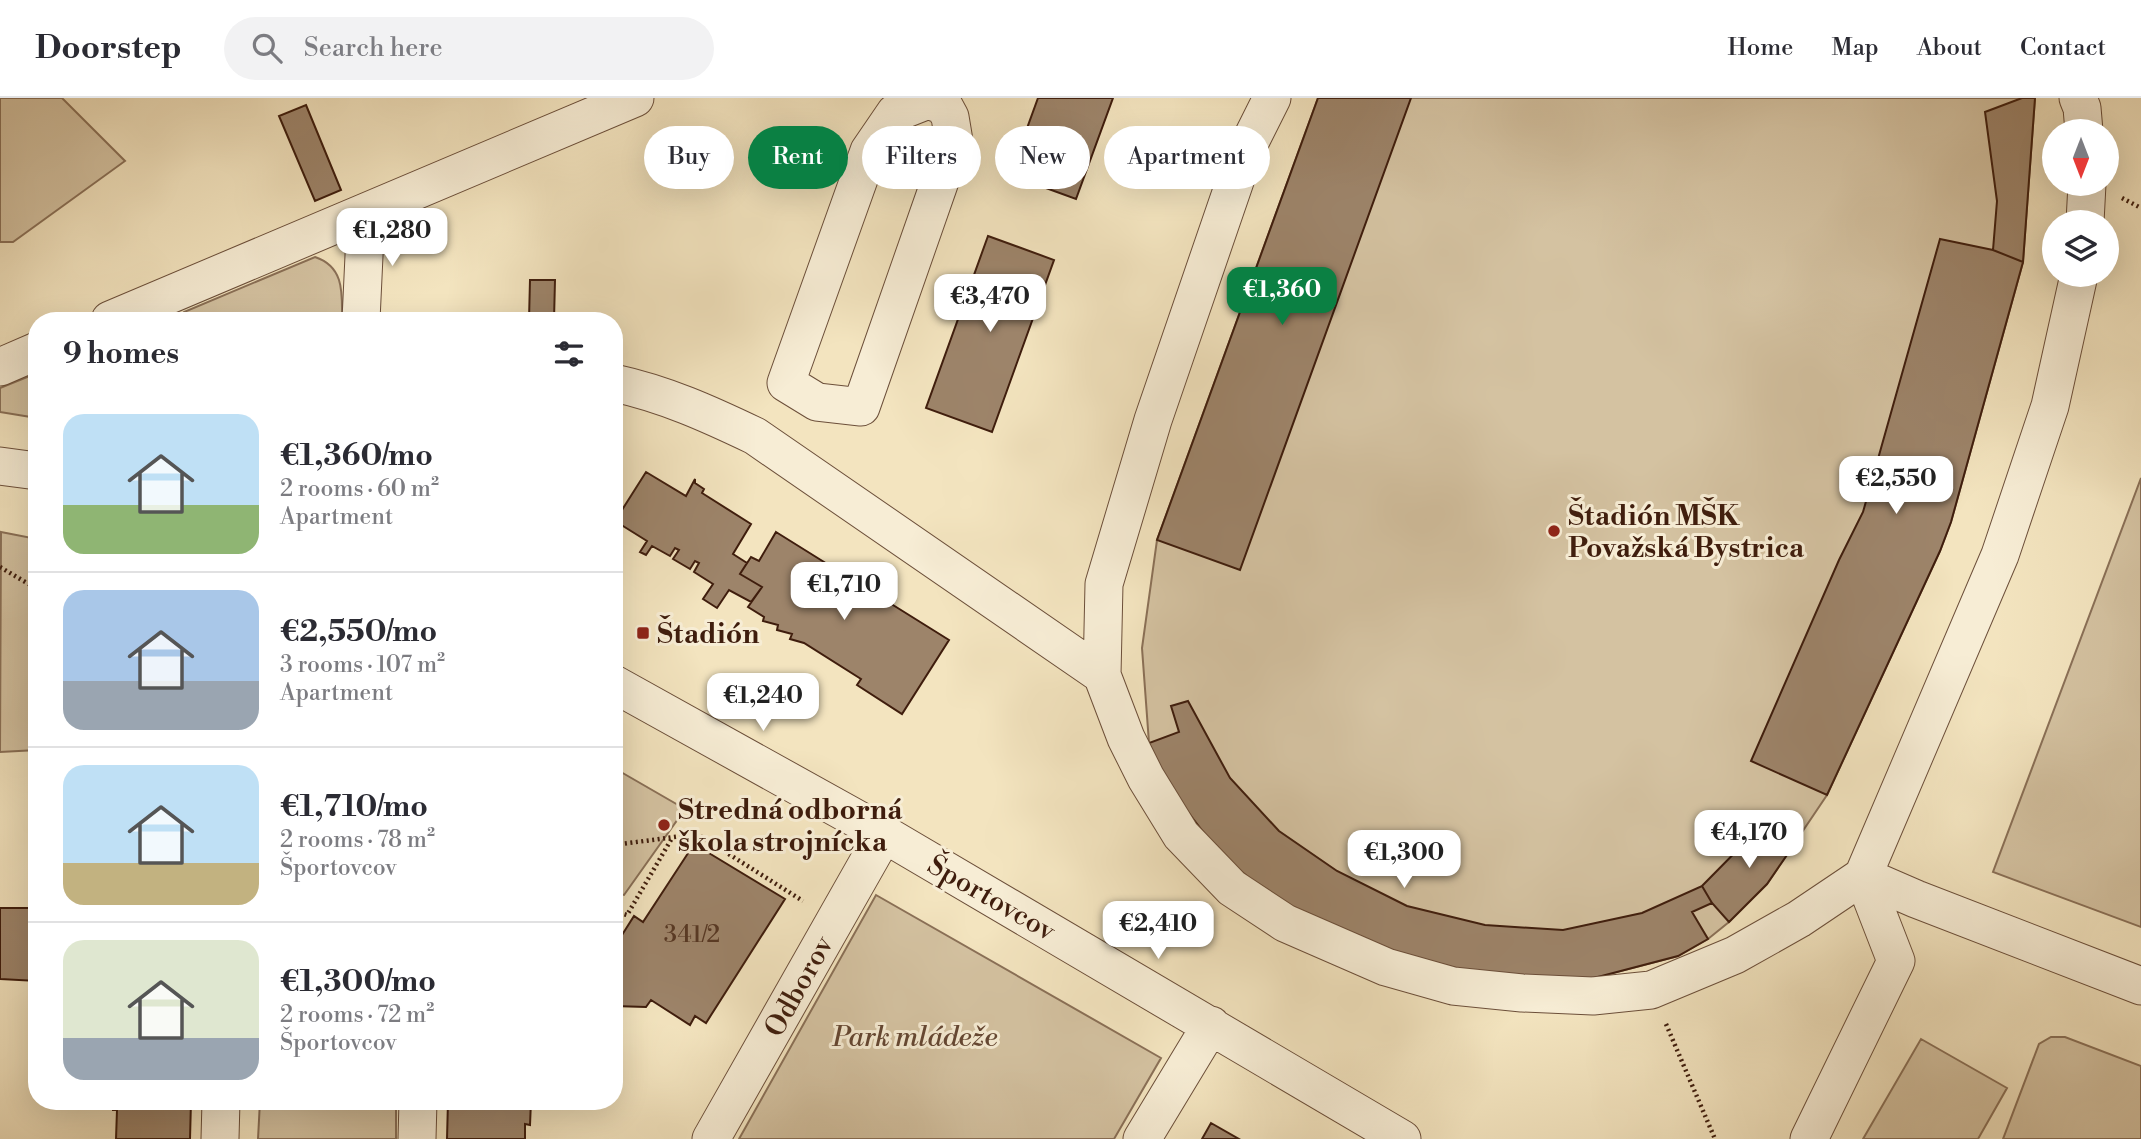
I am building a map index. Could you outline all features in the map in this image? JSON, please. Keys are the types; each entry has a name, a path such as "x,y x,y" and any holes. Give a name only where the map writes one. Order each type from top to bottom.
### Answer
{"street":[{"path":"145,312 167,307 366,213 635,98"},
{"path":"1272,98 1245,152 1153,420 1104,584 1102,674 1126,738 1146,778 1181,835 1232,888 1285,923 1386,967 1453,986 1593,996 1651,990 1735,955 1799,919 1863,876 2000,555 2050,406 2076,287"},
{"path":"2078,98 2083,119"},
{"path":"928,100 944,106 950,117 954,141 862,407 817,402 786,383 869,151 890,106 928,100"},
{"path":"360,312 366,213"},
{"path":"0,367 28,355"},
{"path":"623,385 648,390 693,406 755,436 1102,674"},
{"path":"0,466 28,470"},
{"name":"Športovcov","path":"623,689 884,834 1402,1139"},
{"name":"Odborov","path":"712,1139 884,834"},
{"path":"1863,876 2141,986"},
{"path":"1810,1139 1896,961 1863,876"},
{"path":"1142,1139 1211,1025"},
{"path":"220,1139 222,1110"},
{"path":"417,1139 418,1110"}],"path":[{"path":"0,567 28,584"},
{"path":"623,844 698,834 794,896"},
{"path":"623,914 627,915 673,837"},
{"path":"1651,990 1715,1139"}],"green space":[{"path":"0,98 62,98 125,161 13,242 0,242"},
{"name":"Štadión MŠK Považská Bystrica","path":"1318,98 2035,98 2023,262 1951,522 1940,551 1827,795 1767,884 1708,939 1678,956 1594,978 1493,978 1149,743 1142,648 1157,540"},
{"path":"315,257 332,267 340,282 342,312 184,312"},
{"path":"28,377 28,417 0,412 0,388"},
{"path":"2141,478 2141,927 1993,872"},
{"path":"1,532 28,537 28,750 0,752"},
{"path":"623,773 685,809 623,895"},
{"name":"Park mládeže","path":"876,895 1161,1058 1114,1139 739,1139"},
{"path":"2051,1037 2065,1037 2141,1066 2141,1139 2003,1139 2039,1044"},
{"path":"1921,1039 2007,1088 1978,1139 1863,1139"},
{"path":"260,1110 396,1110 396,1139 258,1139"}],"building":[{"path":"1038,98 1113,98 1090,161 1090,126 1028,126"},
{"path":"1318,98 1411,98 1240,570 1157,540"},
{"path":"2022,98 2035,98 2023,262 1993,250 1997,201 1985,112"},
{"path":"306,105 341,190 315,201 279,116"},
{"path":"1048,189 1080,189 1076,199"},
{"path":"988,236 1054,260 992,432 926,408"},
{"path":"1940,239 1993,250 2023,262 1951,522 1827,795 1751,761 1839,560 1863,512"},
{"path":"530,280 555,280 554,312 529,312"},
{"path":"646,472 686,496 695,479 695,483 704,489 702,493 751,524 733,554 747,563 740,574 762,587 751,602 729,590 717,608 703,599 713,584 694,572 699,563 695,561 690,569 673,559 679,550 675,548 670,556 652,546 646,555 640,552 647,541 623,526 623,508"},
{"path":"776,532 949,640 902,714 857,685 861,679 804,643 790,639 792,634 777,630 778,625 763,621 764,617 748,607 762,587 740,574 751,557 759,561"},
{"path":"1188,701 1230,778 1279,831 1337,871 1407,906 1485,925 1563,930 1642,913 1702,886 1712,903 1692,912 1708,939 1678,956 1594,978 1493,978 1354,941 1271,896 1220,854 1162,778 1149,743 1179,732 1171,706"},
{"path":"1767,820 1798,839 1767,884 1729,922 1712,903 1702,886"},
{"path":"694,844 785,899 706,1023 695,1016 690,1025 651,1000 646,1007 623,1006 623,933 634,916 643,922"},
{"path":"0,908 28,908 28,981 0,979"},
{"path":"117,1110 191,1110 190,1139 116,1139"},
{"path":"448,1110 531,1110 530,1125 525,1124 525,1139 447,1139"},
{"path":"1211,1123 1239,1139 1202,1139"}],"place":[{"name":"Štadión MŠK Považská Bystrica","path":"1554,531"},
{"name":"Štadión","path":"643,633"},
{"name":"Stredná odborná škola strojnícka","path":"664,825"}]}
